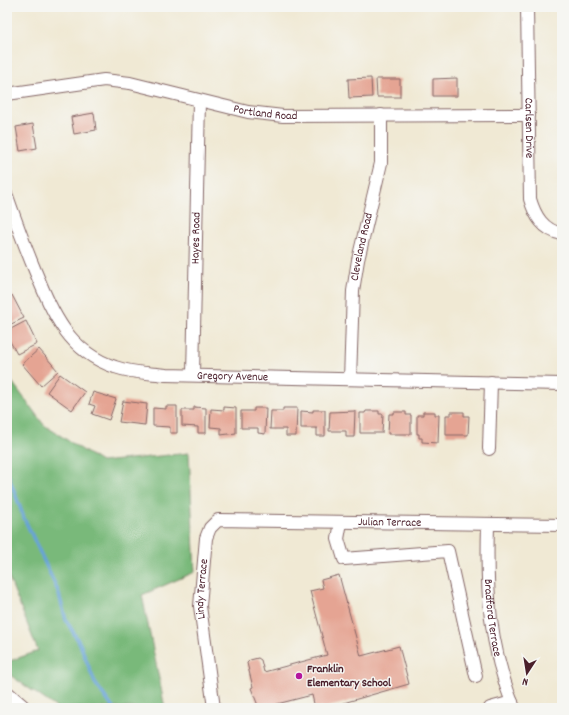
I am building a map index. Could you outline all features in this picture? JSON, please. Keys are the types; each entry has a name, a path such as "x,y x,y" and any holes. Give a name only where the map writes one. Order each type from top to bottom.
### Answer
{"highway":[{"path":"7,696 21,708"}],"street":[{"name":"Carlsen Drive","path":"527,7 530,199 535,214 543,224 562,234"},
{"name":"Portland Road","path":"7,94 104,80 130,83 248,112 283,116 529,115"},
{"name":"Hayes Road","path":"193,375 199,101"},
{"name":"Cleveland Road","path":"350,379 353,291 358,260 381,163 381,116"},
{"name":"Gregory Avenue","path":"7,196 21,238 48,304 60,324 75,342 103,362 120,369 143,373 193,375 562,384"},
{"path":"489,450 491,382"},
{"name":"Julian Terrace","path":"218,520 562,525"},
{"name":"Lindy Terrace","path":"214,708 200,606 206,538 210,528 218,520"},
{"path":"341,522 338,539 344,559 448,551 476,676"},
{"name":"Bradford Terrace","path":"488,525 488,606 495,650 513,705"},
{"path":"490,708 513,705"}],"green space":[{"path":"7,375 44,425 101,462 189,453 195,572 142,595 165,708 57,708 7,673 7,662 38,651 7,573"}],"building":[{"path":"371,78 372,97 349,98 348,79"},
{"path":"457,78 457,96 433,96 433,79"},
{"path":"376,79 400,79 400,97 377,97"},
{"path":"94,113 96,130 74,134 71,117"},
{"path":"33,124 37,148 20,151 16,127"},
{"path":"12,295 24,318 7,326 7,298"},
{"path":"26,321 37,344 17,354 7,336 7,331"},
{"path":"39,349 58,371 41,386 22,364"},
{"path":"60,374 85,392 72,410 47,392"},
{"path":"93,392 116,399 109,420 92,414 95,406 89,404"},
{"path":"123,401 147,404 145,425 119,422"},
{"path":"166,406 177,406 177,433 170,433 170,427 153,426 153,408 166,409"},
{"path":"194,407 206,408 206,433 198,433 198,427 182,426 182,410 194,410"},
{"path":"224,407 236,408 236,433 221,435 221,428 210,427 211,409 224,410"},
{"path":"254,408 266,408 265,434 258,433 258,428 241,428 241,411 254,411"},
{"path":"283,408 297,408 296,436 286,436 286,429 270,429 271,411 283,411"},
{"path":"313,410 325,410 325,436 317,436 317,428 301,428 301,411 313,412"},
{"path":"355,411 354,437 346,437 346,431 329,431 330,412"},
{"path":"366,411 379,411 379,414 383,414 382,433 360,433 360,413 365,413"},
{"path":"394,412 406,412 406,415 411,415 411,434 388,434 389,414 394,414"},
{"path":"423,412 435,412 435,415 439,415 438,443 422,442 422,438 419,438 419,434 417,434 417,415 423,415"},
{"path":"451,412 464,412 464,416 469,416 468,435 446,435 446,415 451,415"},
{"name":"Franklin Elementary School","path":"339,575 361,656 399,646 409,684 326,708 315,708 312,695 277,704 278,707 276,708 259,708 251,688 253,687 247,663 250,660 258,658 261,660 264,672 327,655 310,591 323,588 321,580"}],"waterway":[{"path":"7,472 24,518 58,591 66,620 80,644 95,683 113,708"}],"place":[{"name":"Franklin Elementary School","path":"299,676"}]}
